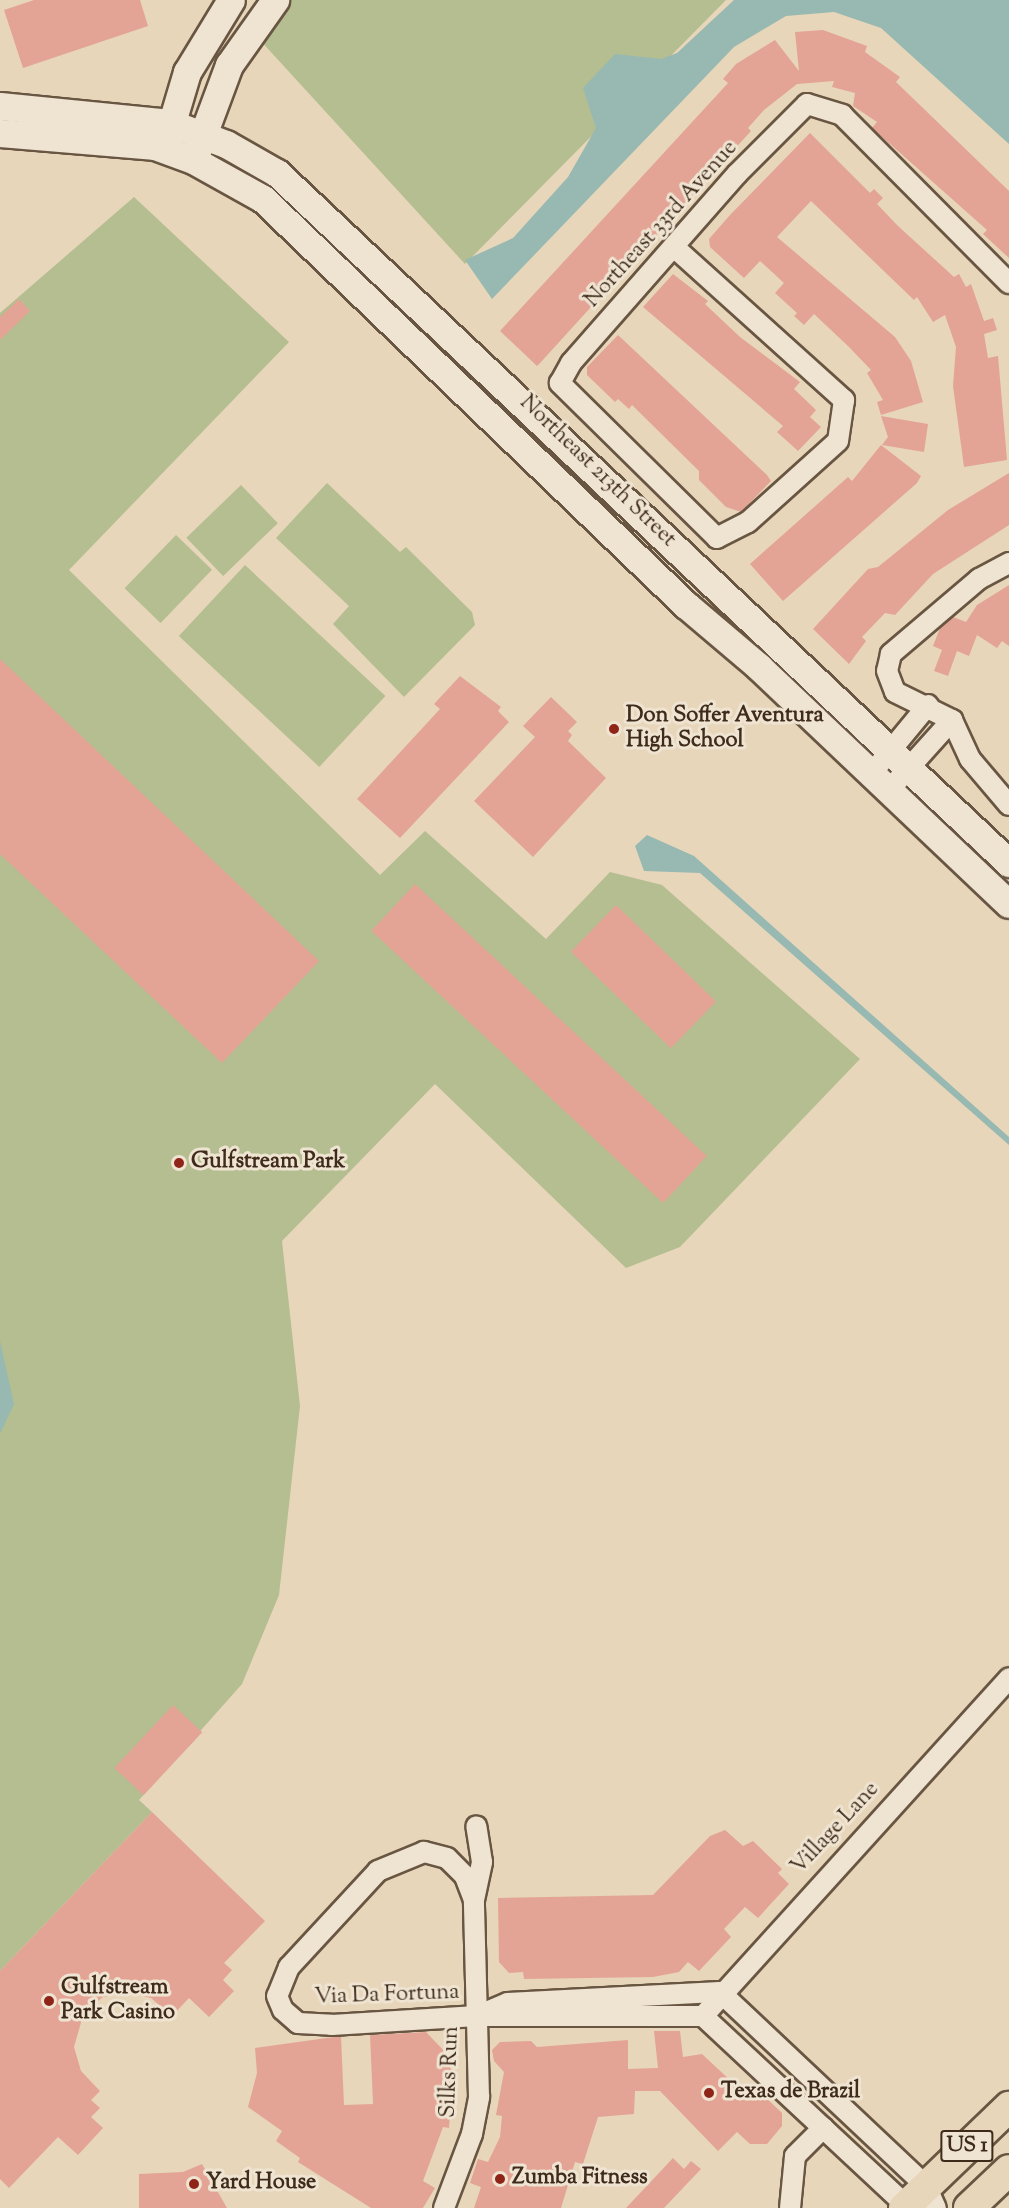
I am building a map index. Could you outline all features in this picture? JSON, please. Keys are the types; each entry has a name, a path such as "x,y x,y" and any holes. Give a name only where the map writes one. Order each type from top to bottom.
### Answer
{"main road":[{"name":"US 1","path":"916,2203 1009,2108"},
{"name":"US 1","path":"969,2208 1009,2170"}],"street":[{"path":"165,131 187,72 231,0"},
{"path":"193,160 229,65 275,0"},
{"name":"Northeast 33rd Avenue","path":"674,247 844,400 838,441 748,522 717,537 560,383 674,247 807,104 842,115 1009,284"},
{"path":"0,106 165,131"},
{"path":"0,133 134,141 165,131"},
{"name":"Northeast 213th Street","path":"165,131 204,135 252,157 299,190 1009,863"},
{"name":"Northeast 213th Street","path":"165,131 193,160 263,199 292,223 686,605 880,781 1009,904"},
{"path":"1009,563 979,579 891,654 887,684 952,720 970,759 1009,805"},
{"path":"901,760 928,705"},
{"path":"880,781 901,760 952,720"},
{"name":"Village Lane","path":"703,2016 720,1992 1009,1678"},
{"name":"Silks Run","path":"444,2208 472,2134 479,2097 474,1900 482,1862 476,1826"},
{"name":"Via Da Fortuna","path":"474,1900 465,1875 447,1858 424,1851 400,1858 378,1871 290,1967 277,1996 298,2023 477,2016 703,2016"},
{"path":"720,1992 916,2203"},
{"name":"Via Da Fortuna","path":"477,2016 508,2003 720,1992"},
{"path":"703,2016 823,2128 916,2203"},
{"path":"790,2208 795,2156 823,2128"}],"green space":[{"path":"279,0 726,0 465,264 259,39"},
{"name":"Gulfstream Park","path":"134,197 289,342 69,570 380,875 425,831 546,939 610,872 662,885 860,1059 680,1247 626,1268 435,1084 282,1241 300,1406 279,1595 242,1684 139,1800 152,1812 0,1971 0,313"},
{"path":"327,483 400,552 406,547 472,612 475,625 404,697 333,624 349,606 276,538"},
{"path":"241,485 278,523 223,576 186,538"},
{"path":"176,535 212,570 161,623 125,588"},
{"path":"245,565 385,696 319,767 179,636"}],"water":[{"path":"734,0 1009,0 1009,144 881,28 834,12 786,16 734,47 492,299 465,260 513,238 568,177 596,128 583,88 615,54 661,59 677,53"},
{"path":"647,835 694,856 1009,1137 1009,1145 700,873 644,871 635,846"},
{"path":"0,1341 14,1404 0,1434"}],"building":[{"path":"34,0 140,0 148,26 23,68 4,10"},
{"path":"823,30 867,46 865,52 900,77 896,82 1009,191 1009,258 983,234 987,230 872,128 877,122 853,106 855,93 832,87 834,81 797,84 764,110 748,128 751,131 537,366 500,331 728,83 723,79 736,64 775,40 799,71 795,32"},
{"path":"810,133 870,193 874,189 883,198 877,204 898,226 954,277 959,274 966,287 971,284 984,321 993,318 997,330 984,334 988,358 998,356 1007,460 964,467 953,386 956,347 945,315 933,322 917,297 914,300 811,201 777,237 895,337 911,361 923,402 881,415 877,402 883,400 867,373 871,370 814,314 804,325 794,316 797,313 775,293 784,283 760,261 744,278 710,247 709,239 730,215"},
{"path":"673,274 708,301 705,304 740,337 800,382 794,389 816,410 810,417 821,427 798,451 777,432 783,426 643,307"},
{"path":"19,299 30,311 0,340 0,317"},
{"path":"618,335 767,475 771,481 741,512 726,507 699,480 699,471 632,405 629,409 618,399 615,402 587,375 587,367"},
{"path":"881,416 928,424 924,452 882,445 888,437"},
{"path":"881,445 921,476 917,483 783,601 750,564 848,477 852,481"},
{"path":"1009,473 1009,525 933,574 895,615 885,613 862,637 866,641 849,664 813,629 868,569 878,567 948,510"},
{"path":"1009,585 1009,646 1002,641 997,648 977,635 969,656 957,651 948,676 934,671 942,650 933,646 940,628 953,617 966,622 977,605"},
{"path":"0,659 319,961 222,1063 0,854"},
{"path":"460,676 501,707 498,711 509,722 400,838 357,799 440,709 434,704"},
{"path":"551,697 577,722 568,731 572,735 568,741 606,778 533,857 474,801 535,737 523,726"},
{"path":"415,884 707,1156 663,1203 371,931"},
{"path":"616,905 716,1002 671,1048 571,952"},
{"path":"173,1705 202,1732 144,1795 114,1768"},
{"name":"Gulfstream Park Casino","path":"152,1812 265,1921 224,1963 232,1970 223,1980 234,1991 209,2017 189,1998 172,2016 151,1998 127,1992 103,1997 84,2012 74,2047 81,2071 100,2091 91,2100 100,2108 91,2117 103,2128 78,2155 58,2137 9,2188 0,2179 0,1971"},
{"path":"725,1830 743,1846 753,1841 782,1869 778,1873 789,1884 758,1918 745,1907 724,1929 731,1937 699,1971 688,1962 679,1972 653,1977 524,1979 523,1972 509,1973 499,1962 498,1898 653,1895 710,1836"},
{"path":"654,2031 680,2031 683,2057 702,2054 747,2096 762,2094 782,2113 782,2126 767,2144 750,2144 737,2132 718,2151 660,2091 635,2091 634,2114 598,2117 583,2164 575,2162 561,2208 474,2208 481,2187 470,2183 478,2159 488,2162 500,2137 502,2116 496,2115 504,2072 494,2061 492,2050 500,2042 531,2041 537,2047 628,2040 628,2069 658,2068"},
{"path":"426,2032 447,2054 453,2078 449,2128 443,2127 423,2181 435,2188 423,2208 371,2208 298,2162 300,2158 276,2141 282,2131 248,2107 257,2073 255,2048 341,2036 344,2105 373,2104 370,2035"},
{"path":"673,2158 684,2169 691,2161 701,2169 664,2208 626,2208"},
{"path":"202,2164 227,2208 139,2208 139,2174 183,2172"}],"place":[{"name":"Don Soffer Aventura High School","path":"614,729"},
{"name":"Gulfstream Park","path":"179,1163"},
{"name":"Gulfstream Park Casino","path":"49,2001"},
{"name":"Texas de Brazil","path":"709,2093"},
{"name":"Zumba Fitness","path":"500,2179"},
{"name":"Yard House","path":"194,2184"}]}
